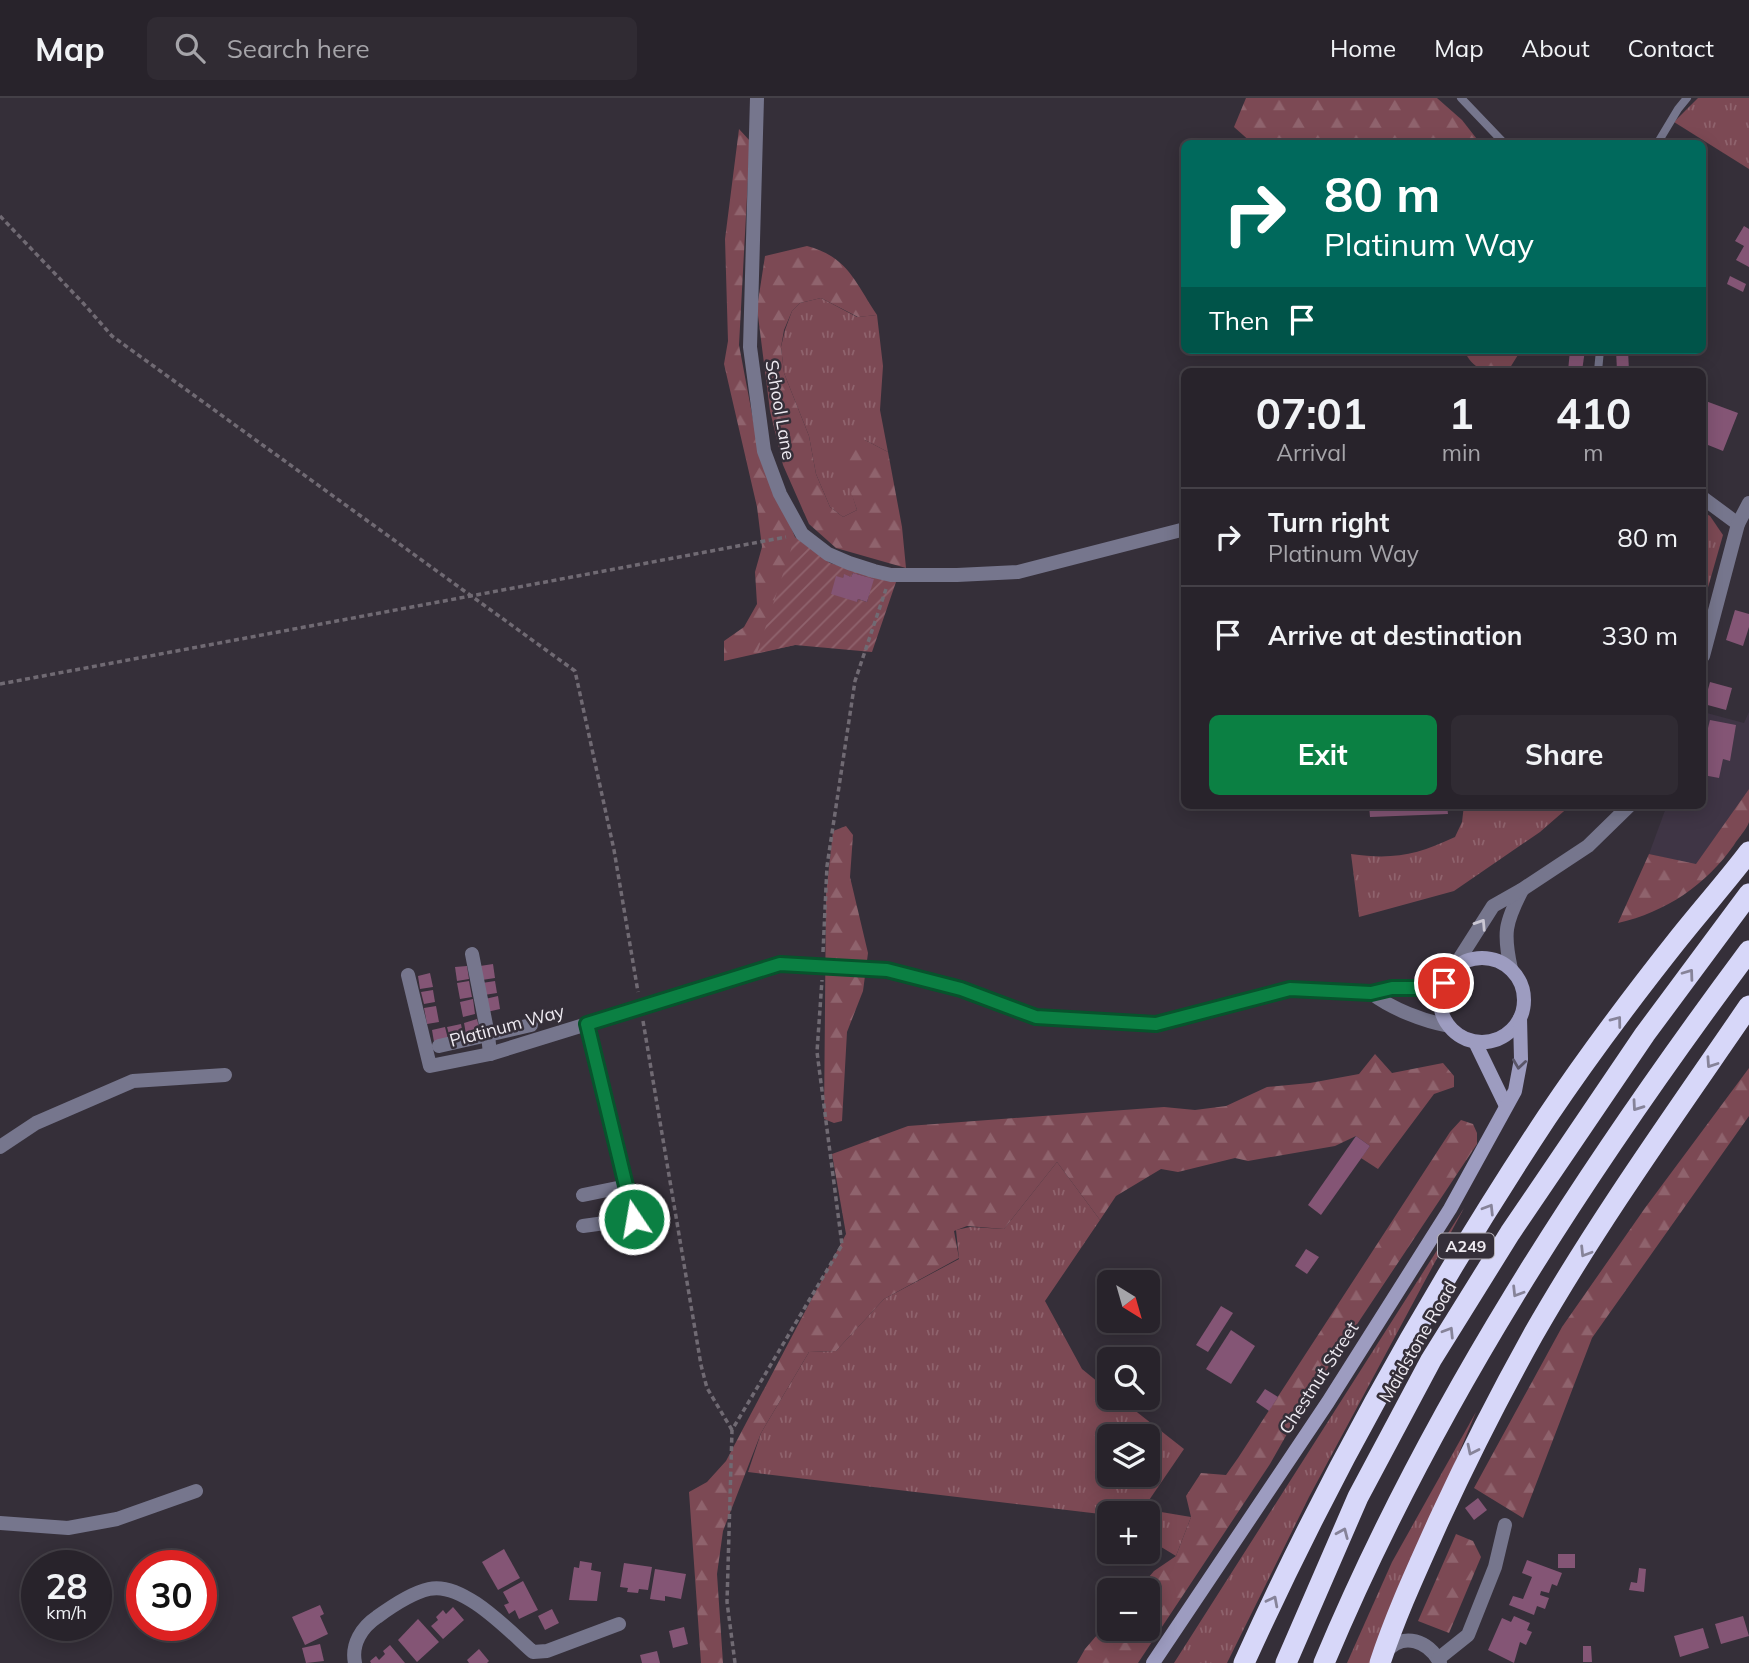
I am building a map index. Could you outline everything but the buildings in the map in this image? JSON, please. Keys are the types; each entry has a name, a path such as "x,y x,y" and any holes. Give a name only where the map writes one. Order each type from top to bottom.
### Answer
{"highway":[{"name":"A249","path":"1244,1663 1348,1452 1429,1304 1562,1097 1678,940 1749,852"},
{"name":"Maidstone Road","path":"1286,1663 1358,1497 1431,1360 1510,1233 1644,1034 1749,894"},
{"path":"1324,1663 1408,1484 1516,1293 1626,1122 1749,951"},
{"path":"1381,1660 1421,1560 1457,1482 1534,1333 1620,1195 1749,1006"}],"street":[{"name":"School Lane","path":"757,98 750,347 764,451 780,494 802,534 828,554 891,575 957,575 1018,572 1181,530"},
{"path":"1706,500 1738,524"},
{"path":"1706,645 1738,524 1749,503"},
{"path":"1448,977 1462,963 1474,958 1500,961 1511,969 1520,980 1524,992 1524,1006 1513,1030 1489,1042 1475,1042 1457,1034 1449,1026 1440,1005 1448,977 1493,906 1588,846 1626,809"},
{"path":"1511,969 1506,947 1508,918 1523,889"},
{"path":"472,954 490,1054"},
{"name":"Platinum Way","path":"408,975 430,1066 490,1054 780,964 887,970 961,989 1036,1017 1156,1024 1290,989 1371,993 1392,988 1419,988 1448,977"},
{"name":"Platinum Way","path":"1371,993 1382,1002 1432,1023 1449,1026"},
{"name":"Chestnut Street","path":"1153,1663 1335,1391 1450,1209 1515,1091 1521,1059 1520,1018"},
{"path":"583,1226 634,1219 587,1024"},
{"path":"439,1046 531,1025"},
{"path":"1475,1042 1506,1106"},
{"path":"0,1147 36,1123 133,1082 225,1075"},
{"path":"583,1195 627,1186"},
{"path":"0,1523 68,1528 117,1519 197,1491"},
{"path":"1381,1660 1391,1646 1414,1641 1429,1646 1439,1661 1468,1635 1495,1567 1505,1525"},
{"path":"355,1663 357,1642 364,1627 398,1603 430,1588 448,1590 467,1597 532,1657 619,1624"}],"lane":[{"path":"1461,98 1502,140"},
{"path":"1659,140 1688,98"}],"path":[{"path":"0,216 83,303 111,337 575,671 614,850 640,999"},
{"path":"0,684 802,534"},
{"path":"822,962 827,866 855,681 891,575"},
{"path":"735,1663 727,1602 732,1430 842,1245 817,1052 822,975"},
{"path":"642,1013 701,1365 708,1388 732,1430"}],"shaded area":[{"path":"1749,712 1749,789 1696,865 1649,854 1666,809 1706,809 1706,713 1744,723"}],"green space":[{"path":"1246,98 1437,98 1462,120 1478,140 1249,140 1234,127"},
{"path":"1698,98 1749,98 1749,169 1706,140 1674,122"},
{"path":"739,129 750,141 739,345 759,451 795,537 795,645 724,661 724,641 744,627 757,604 755,572 762,547 757,507 724,364 728,341 725,239"},
{"path":"807,246 821,251 841,264 877,315 858,317 821,298 800,303 792,311 784,330 781,347 784,373 809,436 816,474 830,507 843,517 857,510 844,472 841,450 849,438 865,440 888,452 902,527 906,568 836,548 809,524 783,465 770,411 757,308 765,256"},
{"path":"821,298 857,317 877,315 883,366 880,410 888,452 865,440 852,494 857,510 843,517 830,507 816,474 809,436 784,373 781,347 792,311 800,303"},
{"path":"1466,354 1519,354 1510,368 1480,368"},
{"path":"1706,514 1723,535 1706,594"},
{"path":"795,537 830,563 896,582 872,652 795,645 757,653","holes":["853,573 873,579 867,602 858,599 857,602 843,578 844,575 851,577"]},
{"path":"1749,789 1748,825 1711,873 1668,904 1618,923 1649,854 1696,864"},
{"path":"1464,809 1566,809 1540,832 1454,891 1359,917 1351,854 1392,856 1416,852 1455,837 1462,822"},
{"path":"846,826 853,835 850,877 868,953 863,991 847,1032 842,1121 834,1123 824,1119 826,894 833,831"},
{"path":"1375,1054 1392,1073 1443,1063 1454,1076 1454,1087 1434,1094 1378,1169 1361,1158 1370,1146 1356,1136 1335,1146 1248,1161 1235,1158 1178,1172 1161,1169 1116,1196 1100,1220 1057,1162 1004,1229 967,1226 954,1231 959,1258 884,1299 836,1351 809,1352 761,1433 723,1531 717,1574 723,1663 701,1663 689,1492 707,1482 726,1461 846,1234 832,1154 908,1126 1164,1107 1195,1110 1226,1106 1267,1087 1359,1074"},
{"path":"1749,1068 1749,1116 1592,1338 1523,1518 1474,1488 1562,1327 1645,1208"},
{"path":"1461,1120 1473,1124 1477,1133 1477,1144 1304,1404 1270,1464 1160,1630 1160,1578 1148,1578 1176,1556 1191,1517 1186,1496 1201,1473 1226,1475 1450,1132"},
{"path":"1057,1162 1100,1220 1045,1301 1082,1369 1097,1381 1097,1410 1134,1410 1152,1424 1097,1424 1097,1487 1158,1487 1148,1501 1097,1501 1097,1514 748,1472 761,1433 809,1352 836,1351 884,1299 959,1259 956,1230 970,1227 1004,1229"},
{"path":"1464,1208 1309,1497 1227,1663 1174,1663"},
{"path":"1476,1412 1372,1663 1347,1663 1392,1562"},
{"path":"1160,1430 1184,1449 1160,1484"},
{"path":"1160,1512 1191,1517 1176,1556 1160,1546"},
{"path":"1456,1534 1473,1541 1481,1557 1449,1633 1418,1621"},
{"path":"1097,1635 1097,1641 1153,1641 1138,1663 1077,1663"}],"route":[{"path":"634,1219 587,1024 780,964 887,970 961,989 1036,1017 1156,1024 1290,989 1371,993 1392,988 1419,988 1444,983"}]}
